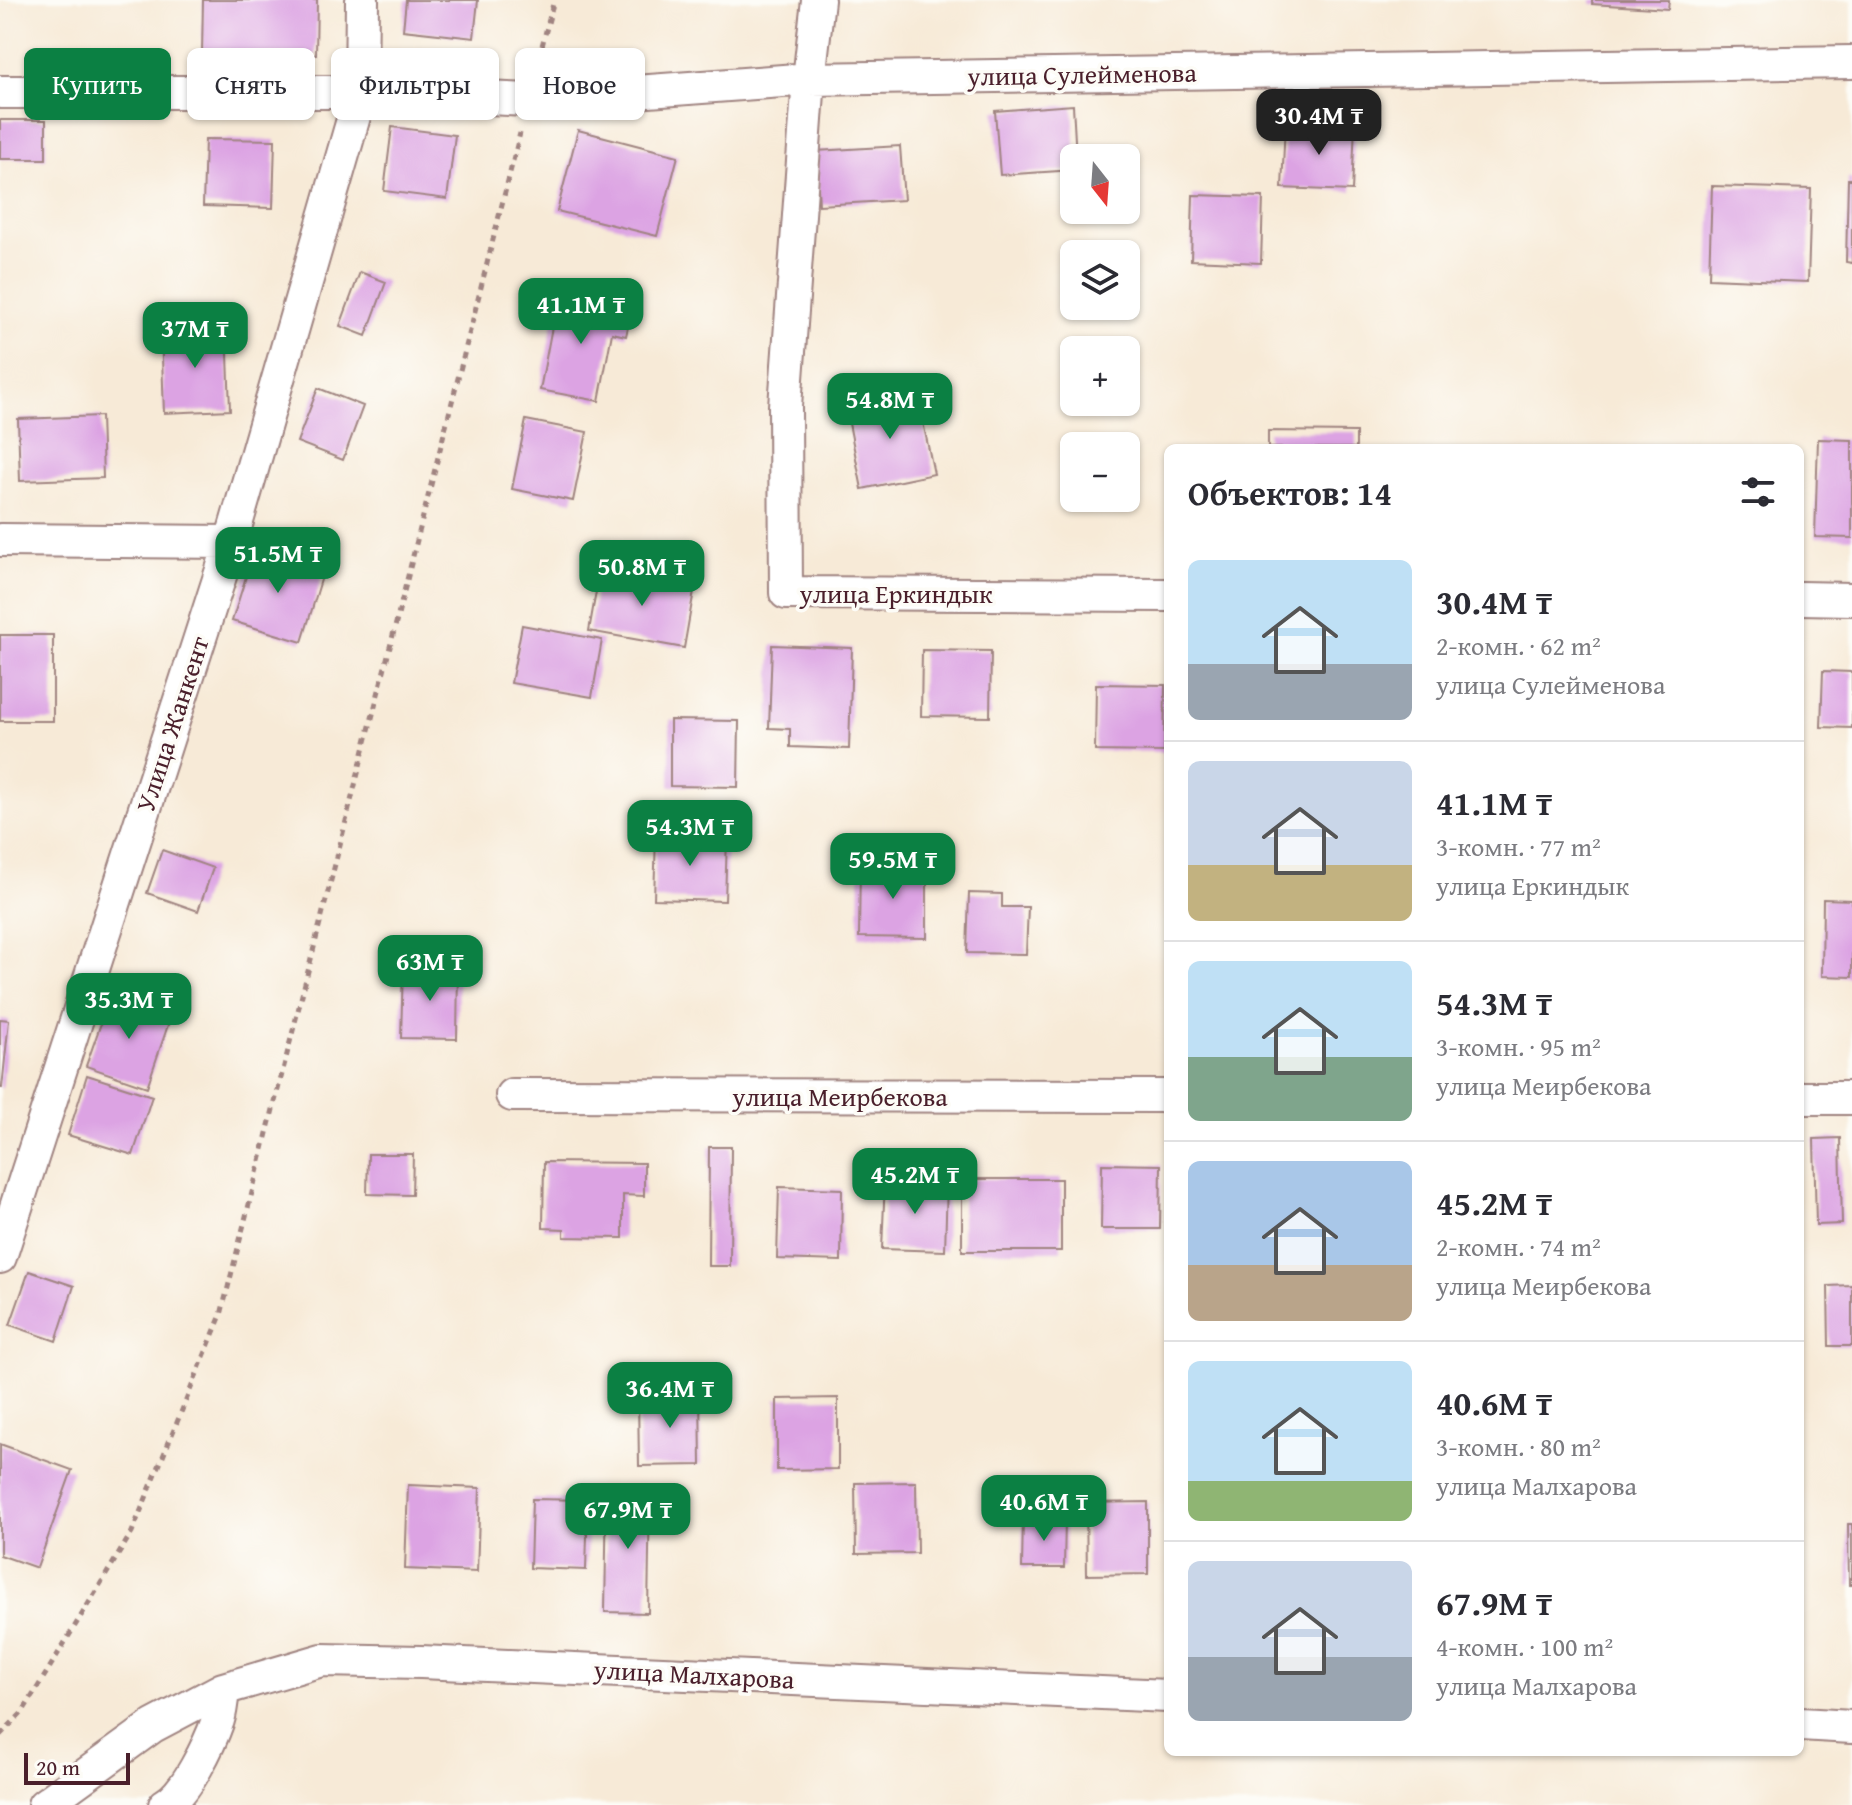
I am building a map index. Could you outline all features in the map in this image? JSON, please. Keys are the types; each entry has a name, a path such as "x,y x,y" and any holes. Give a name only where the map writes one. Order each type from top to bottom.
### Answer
{"street":[{"name":"Улица Жанкент","path":"361,48 362,0"},
{"name":"улица Еркиндык","path":"818,0 809,79 785,406 786,593 1164,595"},
{"name":"улица Сулейменова","path":"645,91 809,79 1852,62"},
{"name":"улица Сулейменова","path":"0,92 331,92"},
{"name":"Улица Жанкент","path":"0,1257 231,542 353,120"},
{"path":"0,540 231,542"},
{"path":"1804,598 1852,599"},
{"name":"улица Меирбекова","path":"512,1095 1164,1096"},
{"path":"1804,1098 1852,1098"},
{"name":"улица Малхарова","path":"44,1805 153,1726 223,1689 322,1660 1164,1696"},
{"path":"165,1805 172,1801 199,1761 219,1718 223,1689"},
{"path":"1804,1724 1852,1727"}],"path":[{"path":"542,48 554,0"},
{"path":"0,1735 22,1713 132,1532 221,1315 523,120"}],"building":[{"path":"203,0 317,0 316,55 315,48 202,48"},
{"path":"406,0 478,0 474,38 403,30"},
{"path":"1592,0 1669,0 1668,9 1592,4"},
{"path":"1073,105 1075,144 1060,144 1060,171 1000,175 995,111"},
{"path":"0,120 46,120 46,159 0,159"},
{"path":"1285,123 1355,125 1352,191 1282,188"},
{"path":"392,127 455,135 447,199 384,191"},
{"path":"578,130 678,156 657,236 557,211"},
{"path":"205,139 275,140 273,208 203,206"},
{"path":"900,146 904,200 819,205 816,151"},
{"path":"1848,179 1852,179 1852,263 1846,262"},
{"path":"1712,186 1811,189 1808,282 1709,278"},
{"path":"1193,195 1263,197 1261,263 1191,260"},
{"path":"360,272 386,282 366,336 340,326"},
{"path":"558,295 632,309 626,336 612,333 599,401 540,390"},
{"path":"227,327 230,410 164,413 161,329"},
{"path":"318,388 363,406 343,460 297,442"},
{"path":"917,394 934,474 862,489 846,408"},
{"path":"101,416 103,478 20,481 18,419"},
{"path":"526,420 587,432 573,501 512,489"},
{"path":"1268,431 1356,432 1356,444 1268,444"},
{"path":"1818,439 1852,440 1852,538 1815,537"},
{"path":"255,548 324,570 302,642 232,621"},
{"path":"600,569 695,585 684,648 589,631"},
{"path":"522,625 602,640 592,697 511,683"},
{"path":"0,635 53,635 53,721 0,721"},
{"path":"772,645 852,648 849,749 790,747 790,729 769,728"},
{"path":"922,650 991,651 990,717 921,716"},
{"path":"1823,671 1852,672 1852,728 1821,727"},
{"path":"1096,684 1164,685 1164,752 1095,751"},
{"path":"670,720 739,721 738,787 670,786"},
{"path":"656,835 727,837 725,901 654,899"},
{"path":"162,850 213,868 198,911 147,893"},
{"path":"927,863 927,938 859,937 860,864"},
{"path":"969,893 1002,894 1002,907 1028,907 1026,954 967,953"},
{"path":"1823,899 1852,900 1852,977 1822,976"},
{"path":"403,967 458,968 457,1039 401,1038"},
{"path":"111,995 171,1016 147,1087 86,1066"},
{"path":"0,1019 9,1020 2,1088 0,1088"},
{"path":"87,1075 152,1096 133,1155 68,1135"},
{"path":"1840,1138 1842,1224 1816,1225 1814,1139"},
{"path":"709,1147 731,1147 730,1266 708,1266"},
{"path":"368,1154 413,1154 412,1195 367,1194"},
{"path":"544,1162 644,1163 644,1196 623,1195 623,1238 564,1237 564,1229 543,1228"},
{"path":"1102,1164 1161,1165 1160,1229 1101,1229"},
{"path":"962,1179 1061,1179 1061,1251 962,1251"},
{"path":"885,1180 947,1182 945,1251 882,1249"},
{"path":"779,1187 842,1189 841,1261 777,1259"},
{"path":"29,1271 74,1286 56,1341 10,1325"},
{"path":"1852,1285 1852,1346 1829,1346 1828,1286"},
{"path":"700,1393 701,1465 639,1466 638,1394"},
{"path":"838,1398 838,1469 777,1470 777,1399"},
{"path":"0,1444 72,1470 37,1568 0,1555"},
{"path":"916,1482 917,1553 856,1554 855,1483"},
{"path":"408,1485 480,1488 477,1572 405,1569"},
{"path":"607,1489 650,1490 648,1613 605,1612"},
{"path":"532,1499 588,1500 586,1570 530,1568"},
{"path":"1148,1502 1148,1574 1087,1575 1086,1503"},
{"path":"1023,1518 1065,1518 1064,1568 1022,1568"},
{"path":"1848,1524 1852,1524 1852,1585 1849,1585"}]}
